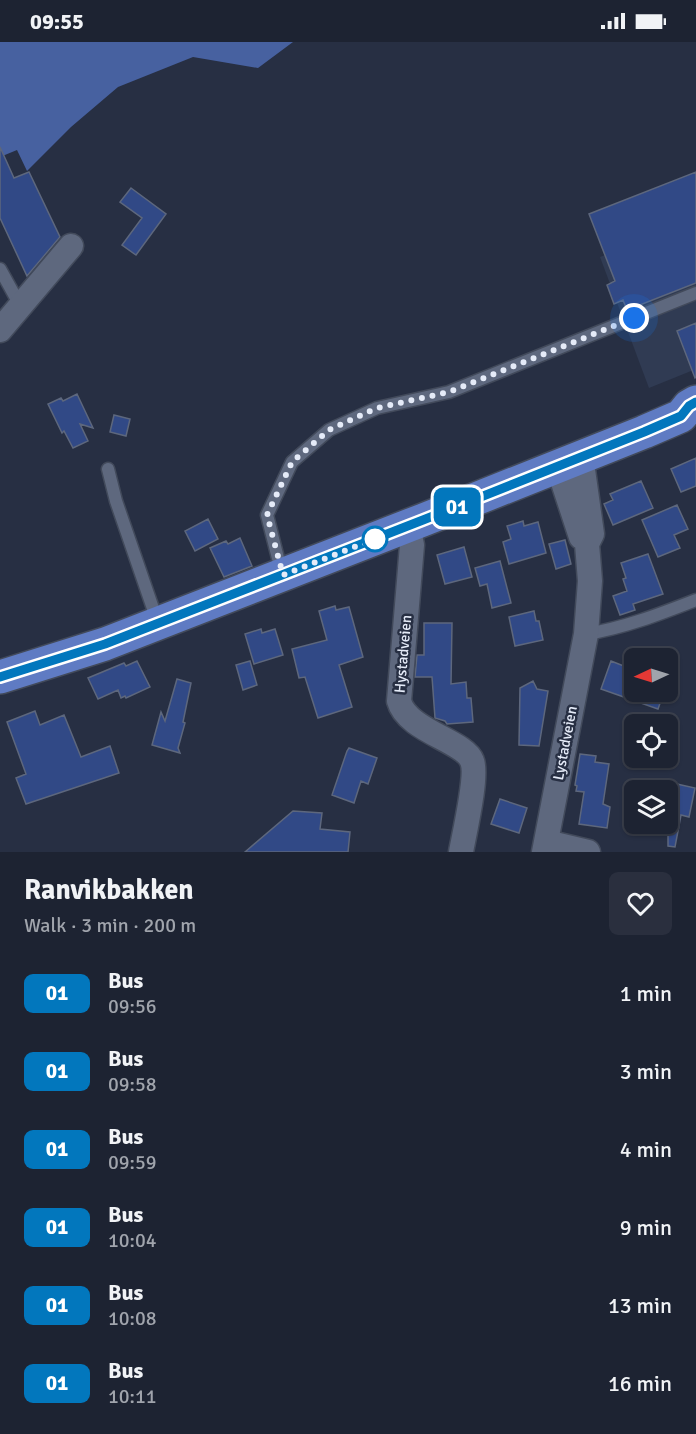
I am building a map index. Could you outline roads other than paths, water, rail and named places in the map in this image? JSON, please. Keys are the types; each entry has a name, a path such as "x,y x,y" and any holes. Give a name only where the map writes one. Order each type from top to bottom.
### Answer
{"main road":[{"path":"0,677 63,658 158,624 568,463 691,412"}],"street":[{"path":"0,330 71,246"},
{"name":"Lystadveien","path":"545,847 586,634 590,581 586,544 592,534 583,470 568,463"},
{"name":"Hystadveien","path":"408,526 412,545 399,701 406,714 421,726 467,754 473,761 471,796 461,852"},
{"path":"545,847 588,852"}],"lane":[{"path":"0,269 21,307"},
{"path":"283,575 267,515 292,462 329,430 377,408 449,392 696,293"},
{"path":"108,469 116,501 158,624"},
{"path":"586,634 636,622 696,600"}],"water":[{"path":"0,42 293,42 258,68 193,57 118,87 71,127 27,171 17,150 0,157"}]}
